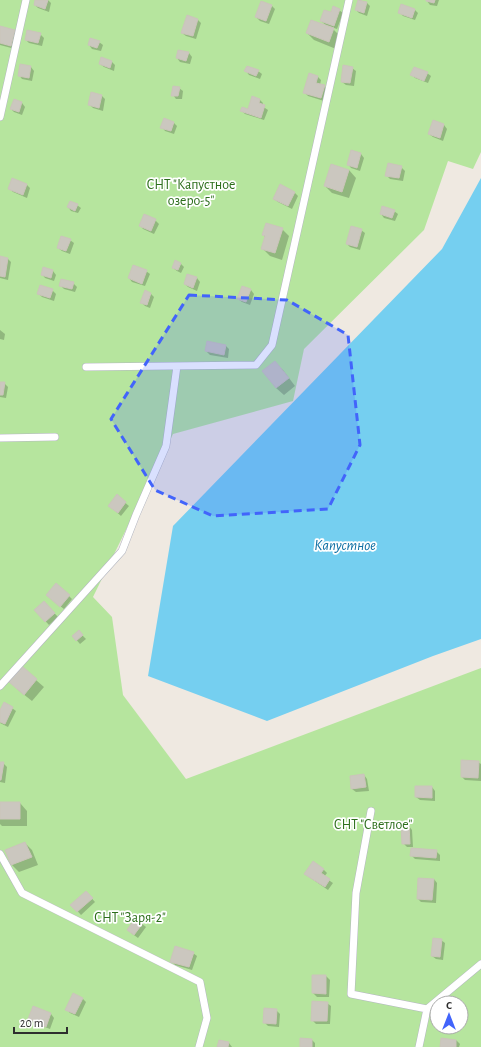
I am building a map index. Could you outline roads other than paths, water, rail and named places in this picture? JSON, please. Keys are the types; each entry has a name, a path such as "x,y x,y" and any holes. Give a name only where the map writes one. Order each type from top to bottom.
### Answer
{"lane":[{"path":"0,117 26,0"},
{"path":"86,367 256,365 272,345 349,0"},
{"path":"0,686 122,551 166,446 177,366"},
{"path":"0,438 55,437"},
{"path":"371,811 356,893 351,994 426,1009"},
{"path":"0,854 22,893 200,982 207,1018 199,1047"},
{"path":"419,1047 426,1009 481,964"}],"water":[{"name":"Капустное","path":"481,178 481,639 433,656 267,721 148,676 173,526 442,249"}],"park label":[{"name":"СНТ \"Капустное озеро-5\"","path":"191,192"},
{"name":"СНТ \"Светлое\"","path":"373,824"},
{"name":"СНТ \"Заря-2\"","path":"130,917"}]}
